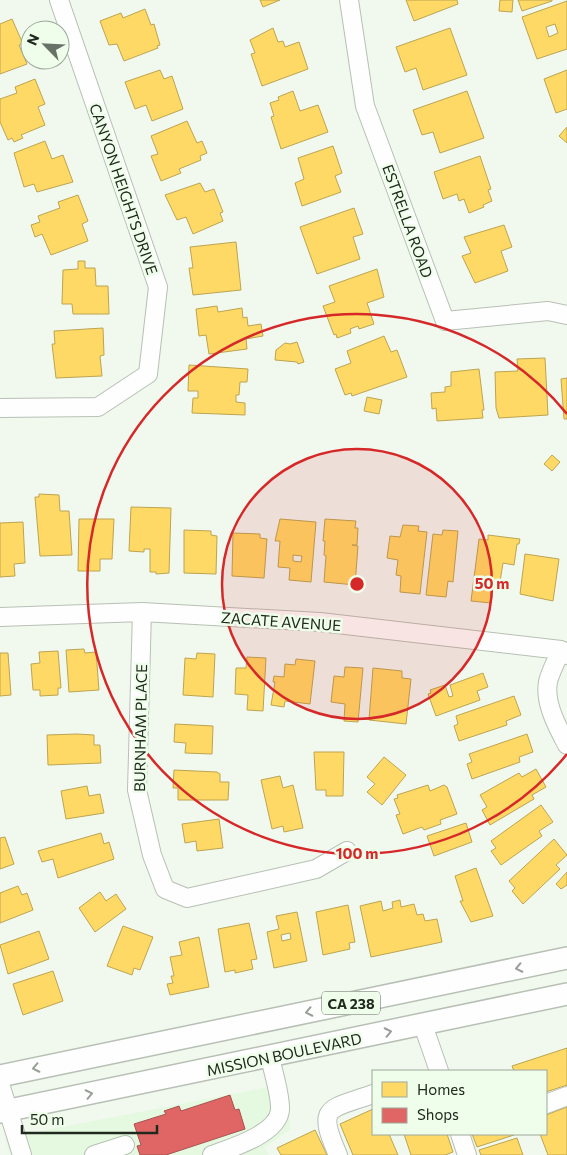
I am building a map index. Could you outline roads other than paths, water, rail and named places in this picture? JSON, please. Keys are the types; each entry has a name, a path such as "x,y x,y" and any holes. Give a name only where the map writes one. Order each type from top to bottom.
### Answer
{"main road":[{"name":"CA 238","path":"0,1076 567,958"},
{"name":"MISSION BOULEVARD","path":"4,1112 567,994"}],"street":[{"name":"CANYON HEIGHTS DRIVE","path":"0,408 98,407 148,374 158,287 59,0"},
{"name":"ESTRELLA ROAD","path":"349,0 365,106 445,321 548,311 567,315"},
{"name":"ZACATE AVENUE","path":"0,617 142,612 320,622 564,652 547,683 549,703 557,726 567,745"},
{"name":"BURNHAM PLACE","path":"142,612 137,790 152,855 165,889 187,898 316,869 348,850"},
{"path":"423,1025 438,1070"},
{"path":"212,1155 241,1150 269,1130 279,1117 280,1108 270,1057"},
{"path":"0,1084 4,1112 22,1155"},
{"path":"338,1155 326,1123 328,1113 335,1108 372,1094"},
{"path":"547,1104 567,1096"},
{"path":"460,1135 467,1155"},
{"path":"94,1155 126,1145"}]}
